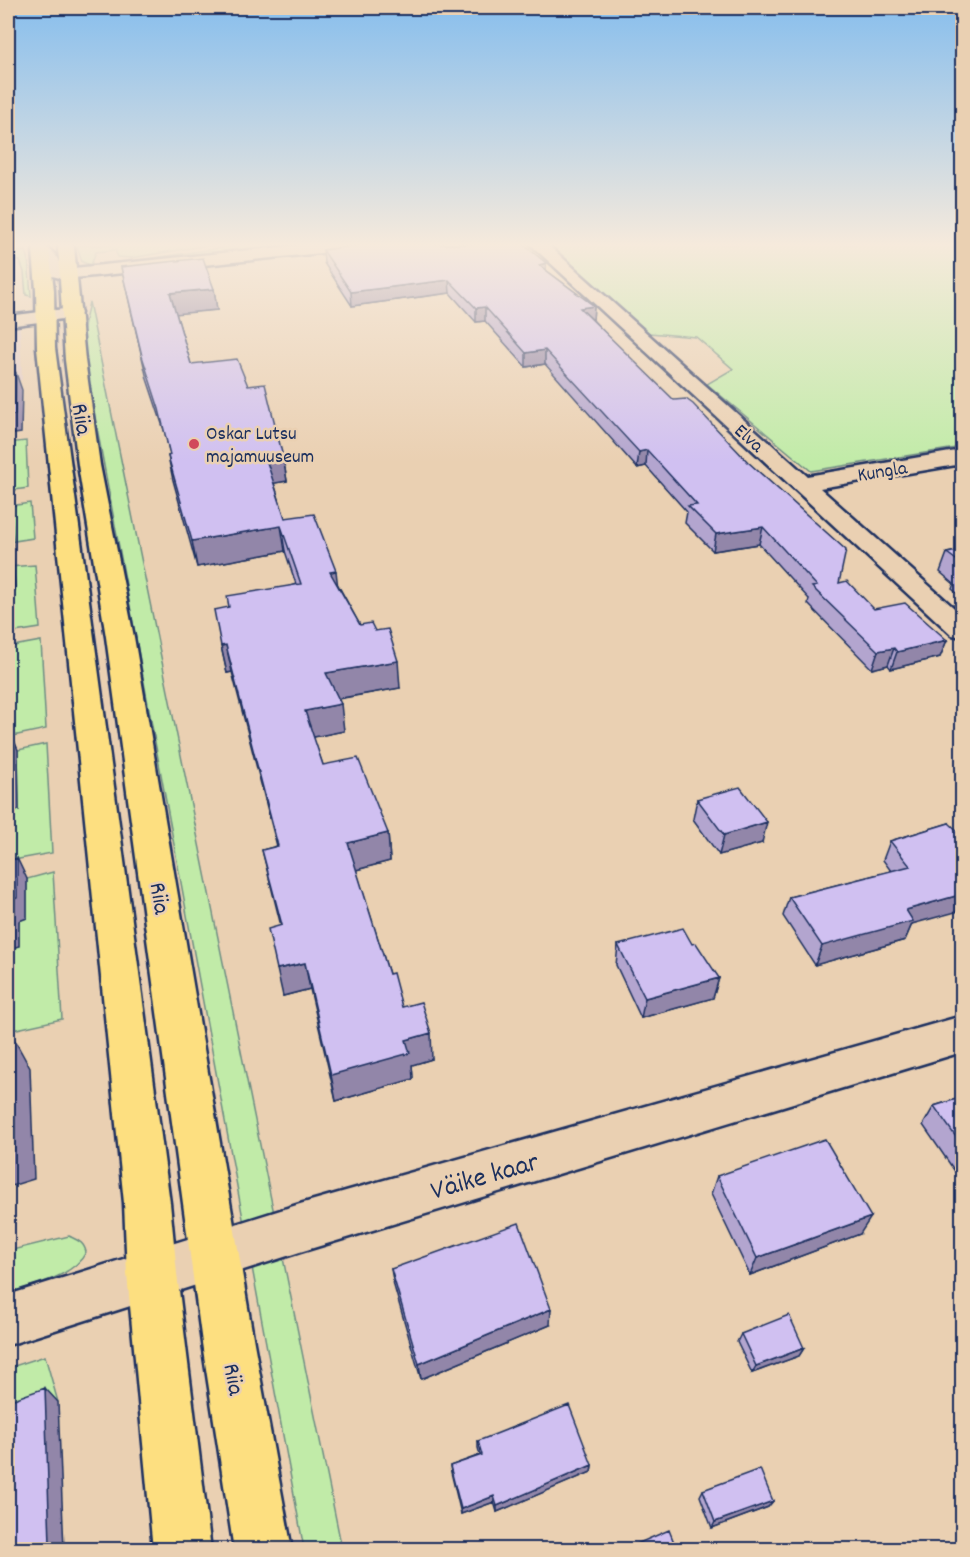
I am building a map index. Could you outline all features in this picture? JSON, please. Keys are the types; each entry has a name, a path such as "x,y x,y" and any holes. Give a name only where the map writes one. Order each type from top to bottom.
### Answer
{"highway":[{"name":"Riia","path":"58,317 46,348 147,1203 152,1274 182,1550"},
{"name":"Riia","path":"59,317 77,380 158,879 214,1254 263,1550"}],"street":[{"path":"8,321 45,317"},
{"name":"Elva","path":"617,317 963,629"},
{"name":"Kungla","path":"802,484 963,457"},
{"name":"Väike kaar","path":"8,1320 214,1254 963,1034"}],"shaded area":[{"path":"20,327 22,380 8,382 8,328"}],"green space":[{"path":"86,317 92,317 342,1549 304,1549 81,341"},
{"path":"630,317 962,317 962,447 811,471 707,384 733,369 696,337 649,333"},
{"path":"26,441 28,488 8,491 8,443"},
{"path":"30,503 33,538 8,542 13,539 10,506"},
{"path":"35,565 40,628 8,633 8,567"},
{"path":"41,641 46,729 8,737 8,647"},
{"path":"46,744 52,853 8,861 8,813 19,810 18,750"},
{"path":"53,872 62,1019 8,1031 8,949 19,946 19,921 27,918 27,879"},
{"path":"69,1236 84,1246 86,1252 80,1261 52,1279 8,1294 8,1251"},
{"path":"45,1356 58,1402 8,1420 8,1368"}],"building":[{"path":"133,317 177,317 191,364 237,359 248,386 265,384 283,457 266,459 285,518 314,514 336,571 330,572 360,625 371,623 375,631 388,629 398,661 326,673 341,704 305,711 323,765 358,758 388,833 348,843 389,974 393,973 402,1007 421,1002 431,1033 406,1040 410,1053 331,1075 305,963 277,969 268,929 282,925 262,850 278,846 226,645 221,646 214,610 229,607 227,596 301,584 281,526 192,541 168,456 170,455 159,409 142,356"},
{"path":"494,317 589,317 674,400 686,399 693,404 748,462 846,550 839,583 847,581 874,609 905,603 947,640 897,652 894,648 878,651 812,587 817,586 763,527 716,534 688,506 697,505 647,450 639,452 545,350 526,353"},
{"path":"16,373 15,415 8,416 8,374"},
{"path":"963,550 963,565 947,553"},
{"path":"11,733 11,793 8,794 8,734"},
{"path":"740,787 767,822 724,835 697,799"},
{"path":"949,823 963,836 963,894 906,910 913,921 822,946 789,897 910,866 890,841"},
{"path":"17,858 17,898 9,900 8,927 8,861"},
{"path":"683,928 692,944 696,943 719,978 645,998 618,945"},
{"path":"963,1097 963,1147 934,1106"},
{"path":"825,1139 871,1217 757,1258 717,1176"},
{"path":"519,1223 551,1309 419,1364 391,1269"},
{"path":"789,1315 804,1348 756,1366 741,1334"},
{"path":"45,1388 50,1544 36,1550 8,1550 8,1401"},
{"path":"569,1405 592,1465 497,1506 494,1496 461,1509 450,1466 482,1455 478,1441"},
{"path":"760,1469 773,1501 715,1522 703,1490"},
{"path":"669,1530 677,1550 623,1550"}],"place":[{"name":"Oskar Lutsu majamuuseum","path":"194,444"}]}
